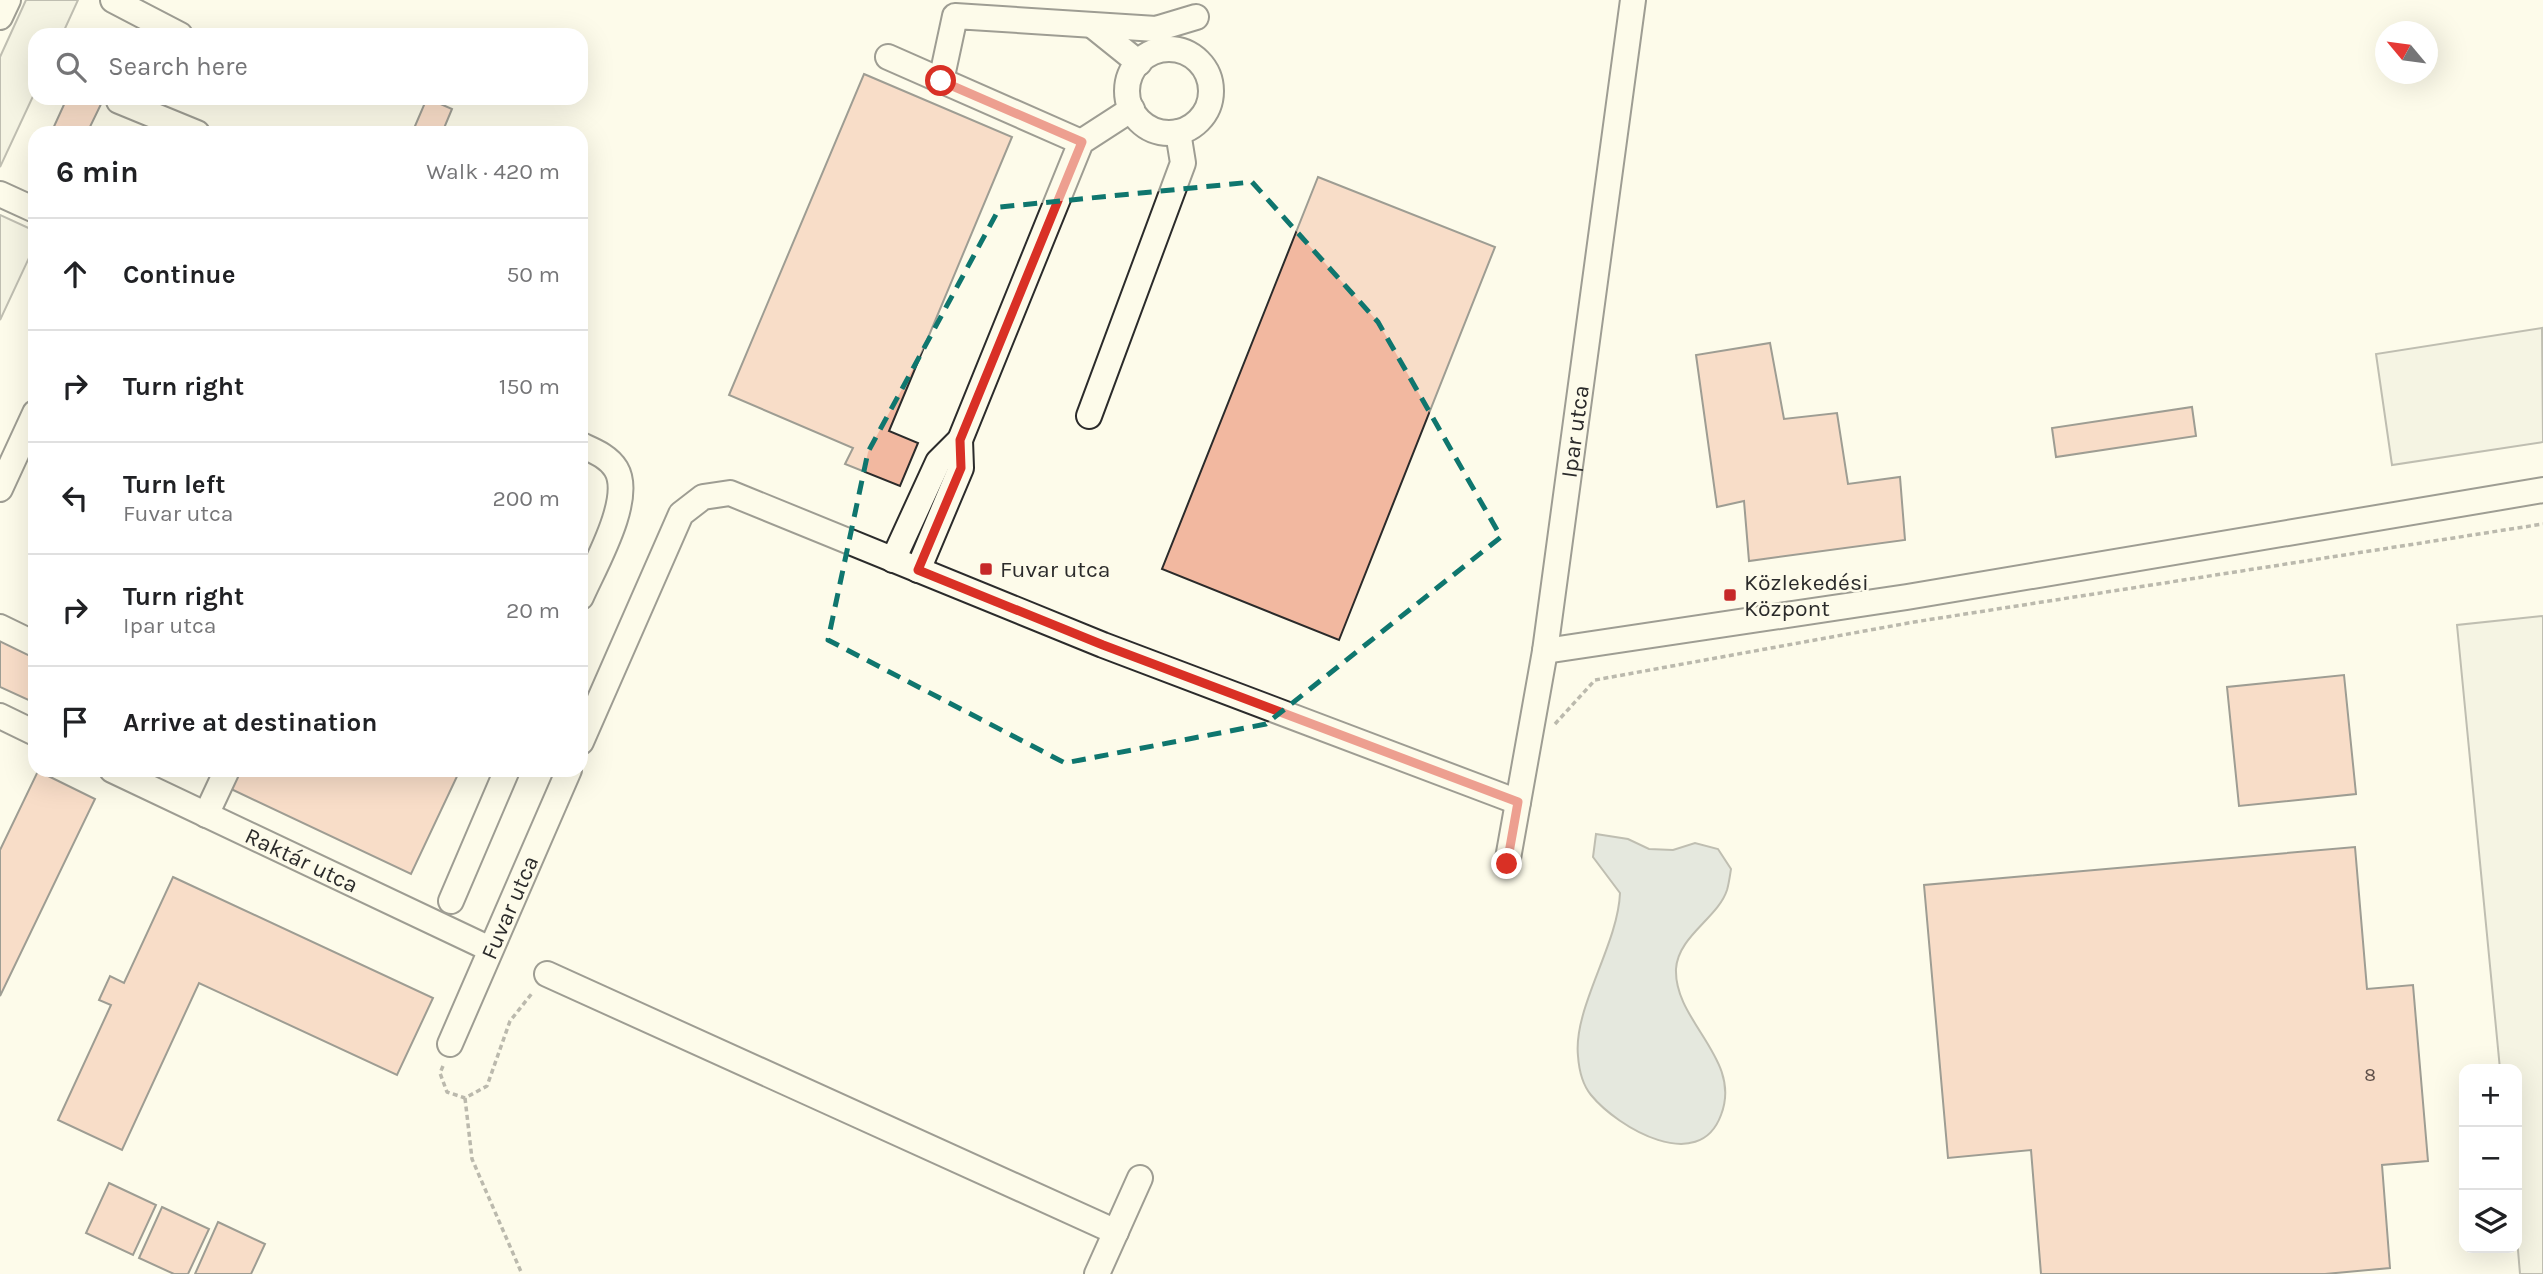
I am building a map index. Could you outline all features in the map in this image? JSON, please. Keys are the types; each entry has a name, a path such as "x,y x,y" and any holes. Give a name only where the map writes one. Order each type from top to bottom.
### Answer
{"street":[{"path":"0,17 8,0"},
{"path":"113,0 167,28"},
{"name":"Ipar utca","path":"1507,864 1545,652 1633,0"},
{"path":"941,81 955,16 1156,29 1198,9"},
{"path":"1188,54 1198,9"},
{"path":"1093,26 1139,63"},
{"path":"1162,50 1188,54 1203,67 1211,93 1201,118 1178,132 1151,128 1132,109 1128,88 1139,63 1162,50"},
{"path":"888,57 1082,142"},
{"path":"126,105 161,126"},
{"path":"893,560 939,462 960,440 1082,142 1132,109"},
{"path":"1088,416 1183,163 1178,132"},
{"path":"0,194 28,207"},
{"path":"0,489 28,428"},
{"path":"918,570 961,468 960,440"},
{"path":"588,448 605,457 615,468 622,496 588,580"},
{"path":"1545,652 1906,597 2543,490"},
{"path":"588,726 681,514 703,497 730,492 1103,645 1518,802"},
{"path":"0,627 28,641"},
{"path":"0,716 28,730"},
{"name":"Raktár utca","path":"127,777 490,950"},
{"path":"206,815 224,777"},
{"path":"451,901 504,777"},
{"name":"Fuvar utca","path":"450,1044 566,777"},
{"path":"547,974 1116,1232"},
{"path":"1097,1274 1140,1178"}],"path":[{"path":"1552,726 1595,680 1914,622 2543,524"},
{"path":"450,1044 440,1073 447,1092 465,1098 487,1086 510,1021 547,974"},
{"path":"465,1098 472,1158 522,1274"}],"highlighted area":[{"path":"1252,182 1378,322 1501,537 1266,724 1065,763 828,640 868,452 1000,207"}],"shaded area":[{"path":"26,0 78,0 65,28 28,28 29,105 0,167 0,57"},
{"path":"0,215 28,228 28,260 0,320"},
{"path":"2542,328 2543,442 2392,465 2376,354"},
{"path":"2543,616 2543,1274 2520,1274 2522,1064 2500,1064 2457,625"},
{"path":"1596,834 1628,839 1649,849 1673,850 1695,843 1718,849 1731,869 1722,900 1684,947 1678,957 1676,969 1678,988 1685,1006 1716,1058 1723,1076 1725,1095 1721,1115 1710,1133 1695,1142 1677,1144 1638,1132 1603,1108 1588,1091 1582,1077 1578,1037 1582,1018 1612,934 1620,893 1593,857"}],"building":[{"path":"864,74 1012,137 889,431 918,443 900,486 845,464 853,448 729,395"},
{"path":"64,105 101,105 90,126 54,126"},
{"path":"424,105 443,105 452,109 445,126 415,126"},
{"path":"1318,177 1495,247 1339,640 1162,569"},
{"path":"1770,343 1784,419 1837,413 1848,484 1900,477 1905,540 1749,561 1744,501 1717,507 1696,355"},
{"path":"2192,407 2196,436 2056,457 2052,428"},
{"path":"0,636 28,650 28,700 0,687"},
{"path":"2344,675 2356,794 2239,806 2227,687"},
{"path":"35,777 50,777 95,799 0,996 0,850"},
{"path":"237,777 457,777 411,874 231,789"},
{"path":"2355,847 2367,989 2413,985 2428,1161 2382,1165 2390,1268 2325,1274 2041,1274 2031,1150 1948,1158 1924,885"},
{"path":"173,877 433,998 397,1075 199,983 122,1150 58,1120 111,1005 99,1000 110,976 124,983"},
{"path":"109,1183 156,1205 133,1255 86,1233"},
{"path":"162,1207 209,1229 188,1274 174,1274 139,1258"},
{"path":"218,1222 265,1244 251,1274 195,1274"}],"place":[{"name":"Fuvar utca","path":"986,569"},
{"name":"Közlekedési Központ","path":"1730,595"}],"route":[{"path":"941,81 1082,142 960,440 961,468 918,570 1103,645 1518,802 1507,864"}]}
